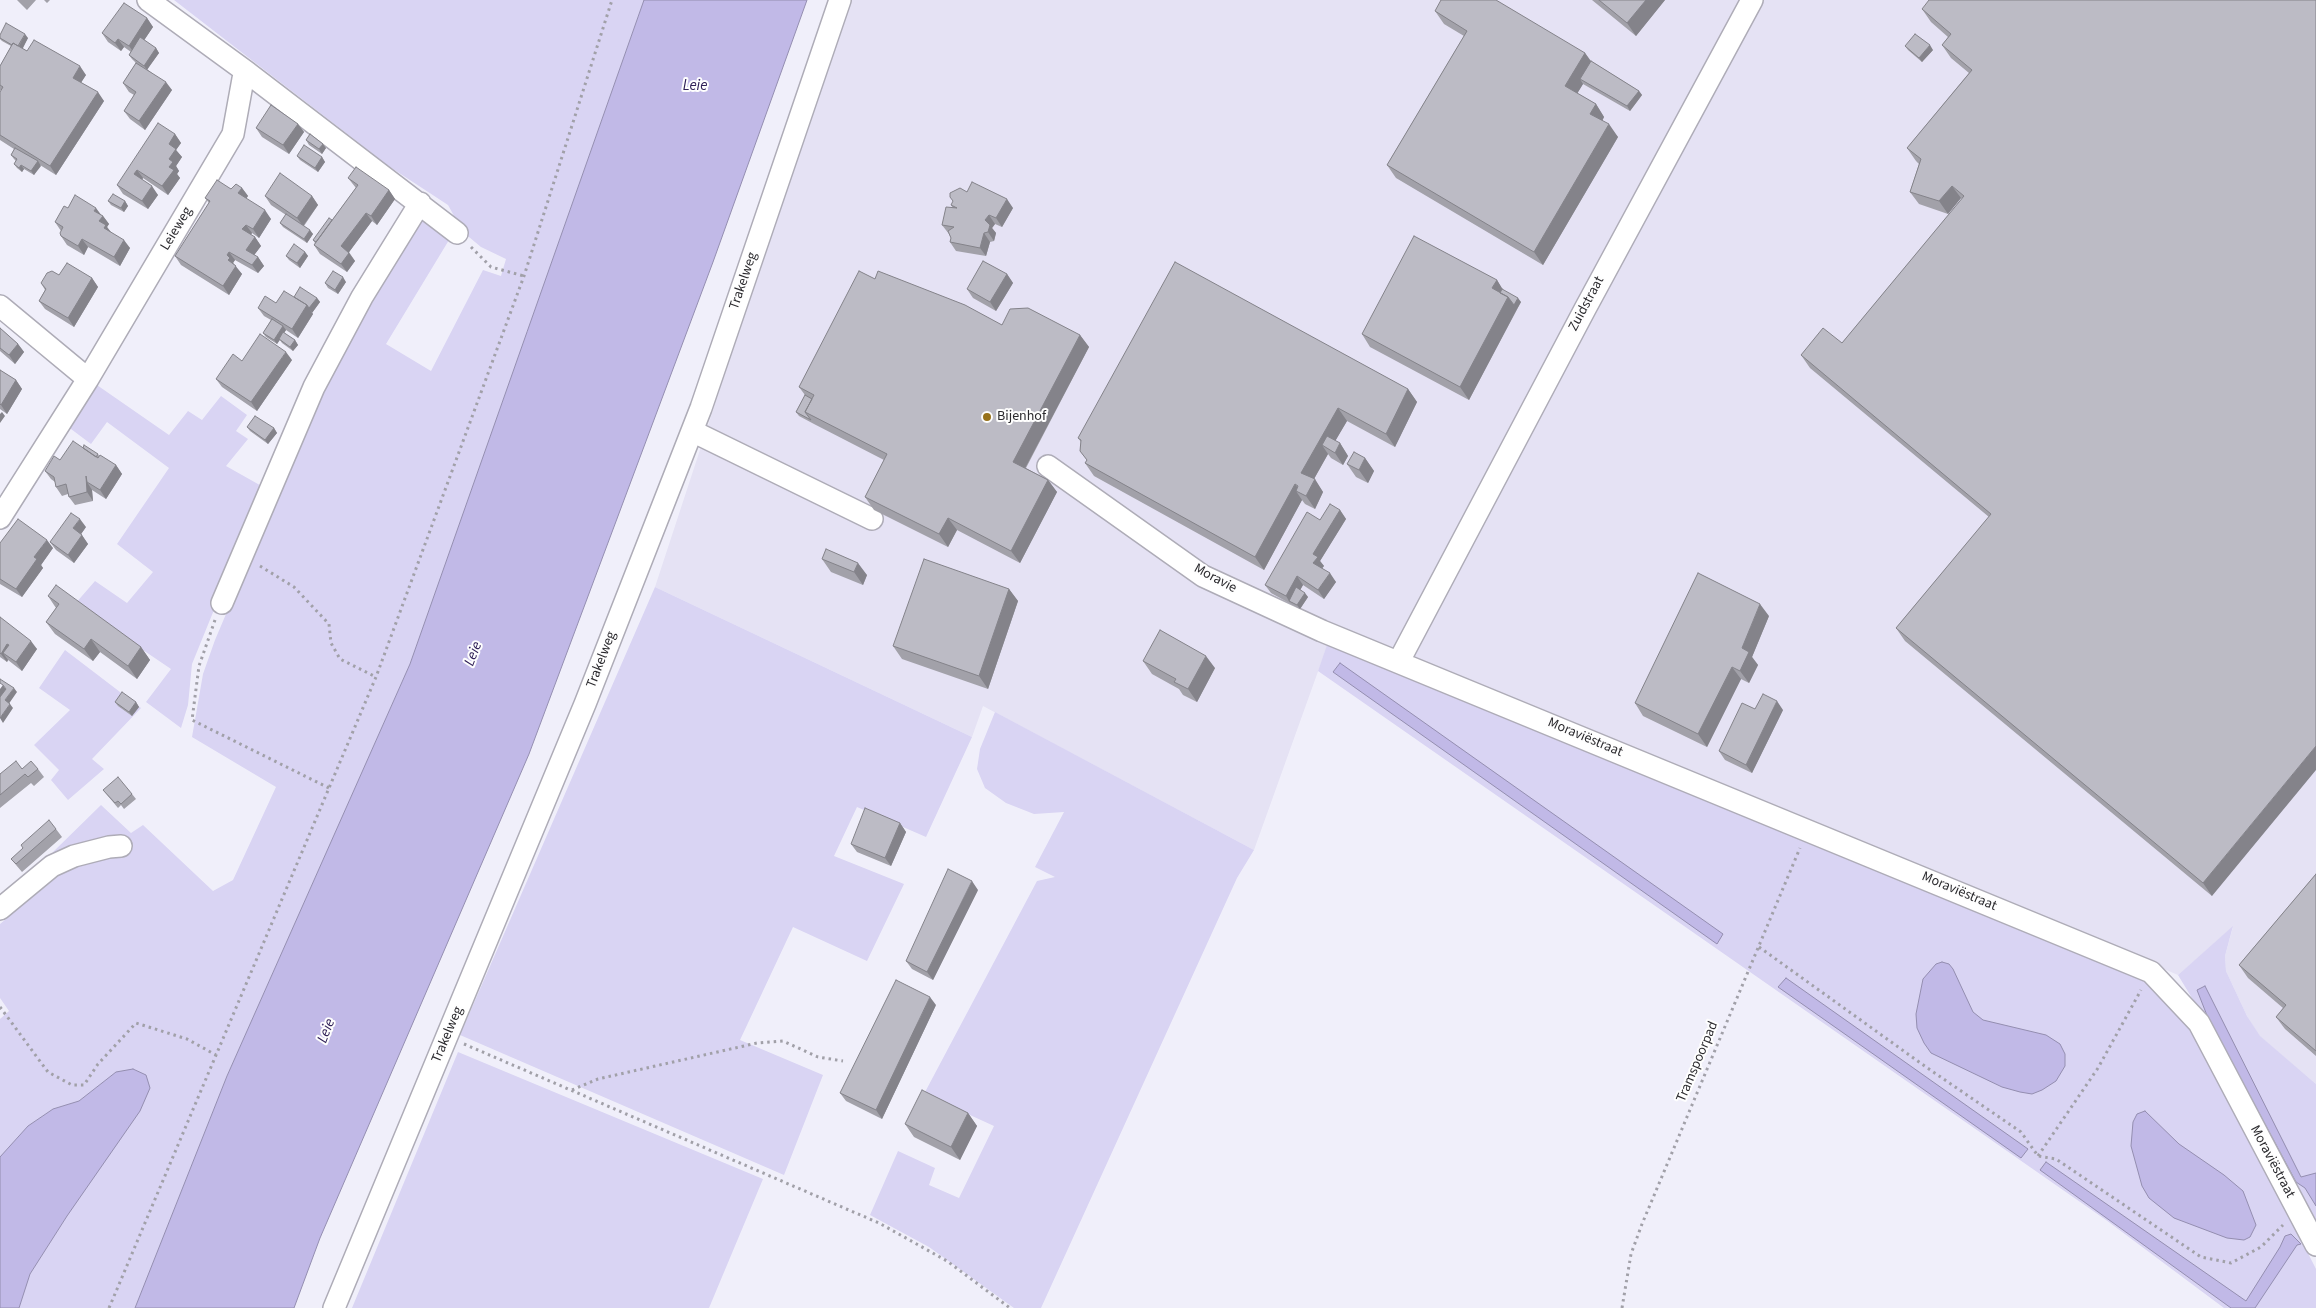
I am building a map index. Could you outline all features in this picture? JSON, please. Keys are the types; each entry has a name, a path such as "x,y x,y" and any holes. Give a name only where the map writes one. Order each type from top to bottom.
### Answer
{"street":[{"path":"148,0 248,73 457,233"},
{"name":"Trakelweg","path":"334,1308 585,704 692,431 840,0"},
{"name":"Zuidstraat","path":"1399,661 1425,609 1752,0"},
{"name":"Leieweg","path":"0,518 88,379 233,134 243,79 248,73"},
{"path":"222,603 314,388 362,297 420,203"},
{"path":"0,306 88,379"},
{"path":"692,431 872,519"},
{"name":"Moravie","path":"1048,466 1203,576 1322,631 1471,690"},
{"name":"Moraviëstraat","path":"1471,690 2150,972 2199,1023 2316,1245"},
{"path":"0,909 52,866 74,856 109,847 121,846"}],"path":[{"path":"109,1308 376,677 524,276 612,0"},
{"path":"457,233 491,267 524,276"},
{"path":"248,542 260,567 294,586 329,624 331,643 340,659 376,677"},
{"path":"222,603 199,666 192,720 329,788"},
{"name":"Tramspoorpad","path":"1622,1308 1631,1254 1642,1224 1808,829"},
{"path":"1759,947 1926,1067 2021,1132 2038,1156 2056,1159 2201,1256 2231,1263 2261,1247 2298,1210"},
{"path":"2038,1156 2098,1068 2150,972"},
{"path":"0,1007 48,1072 72,1085 84,1085 98,1064 136,1023 187,1039 216,1055"},
{"path":"448,1036 879,1223 947,1261 1010,1308"},
{"path":"572,1090 598,1078 757,1043 783,1041 818,1057 843,1061"}],"shaded area":[{"path":"174,0 644,0 410,664 227,1076 135,1308 19,1308 30,1274 67,1216 116,1072 79,1101 53,1109 28,1126 0,1157 0,1019 9,1011 0,998 0,924 62,873 53,852 101,805 131,833 143,825 213,891 233,880 276,787 192,737 203,674 215,640 277,494 333,368 393,262 422,219 449,240 386,344 431,371 483,270 501,276 506,259 481,247 463,232 448,205 390,167"},
{"path":"851,0 2316,0 2316,1084 2259,1036 2247,1016 2226,971 2225,956 2233,927 2178,975 1965,884 1335,624 1254,850 983,706 972,737 655,587 820,84"},
{"path":"94,383 169,435 188,411 202,420 221,396 247,415 236,431 248,439 226,466 265,488 192,664 188,705 181,728 146,702 171,669 75,604 95,581 127,603 153,572 117,544 169,468 107,422 91,444 67,426"},
{"path":"655,587 972,737 926,837 857,807 834,856 904,884 867,961 793,927 740,1040 823,1075 784,1175 460,1035"},
{"path":"1327,645 1794,831 2142,975 2191,1023 2316,1269 2316,1308 2224,1308 2106,1220 1318,671"},
{"path":"65,650 141,708 92,759 104,769 68,800 51,780 59,770 34,745 70,710 39,688"},
{"path":"995,712 1254,850 1237,878 1041,1308 1014,1308 929,1247 870,1215 898,1151 935,1168 929,1185 959,1198 994,1126 924,1094 1037,881 1055,877 1035,867 1064,812 1034,814 1006,803 985,788 977,769 980,749"},
{"path":"2233,926 2225,956 2226,971 2247,1016 2260,1036 2316,1084 2316,1235 2204,1018 2178,975"},
{"path":"458,1052 763,1179 709,1308 352,1308"}],"water":[{"name":"Leie","path":"644,0 807,0 713,262 529,754 320,1238 294,1308 135,1308 227,1076 410,664"},
{"path":"1340,663 1723,934 1717,944 1333,672"},
{"path":"1942,962 1949,964 1953,969 1973,1012 1983,1020 2046,1035 2060,1044 2065,1054 2065,1066 2056,1081 2032,1094 2020,1092 2002,1087 1931,1053 1917,1028 1916,1014 1923,979 1936,964"},
{"path":"1786,978 2028,1149 2021,1158 1778,987"},
{"path":"2205,986 2301,1177 2316,1173 2316,1206 2305,1188 2296,1182 2208,1018 2197,990"},
{"path":"133,1069 146,1075 150,1088 140,1111 67,1216 30,1274 19,1308 0,1308 0,1157 28,1126 53,1109 79,1101 116,1072"},
{"path":"2145,1111 2179,1144 2224,1175 2243,1191 2256,1225 2250,1237 2244,1240 2227,1238 2174,1218 2149,1198 2142,1186 2131,1146 2133,1122 2137,1114"},
{"path":"2046,1162 2246,1301 2285,1236 2291,1234 2301,1244 2297,1245 2255,1308 2231,1308 2040,1170"}],"building":[{"path":"1441,0 1496,0 1585,53 1565,86 1596,104 1590,114 1609,124 1534,252 1387,165 1467,31 1435,11"},
{"path":"1599,0 1646,0 1627,23"},
{"path":"1929,0 2316,0 2316,746 2203,883 1896,628 1991,514 1801,355 1823,328 1842,343 1964,196 1952,186 1939,201 1910,192 1921,159 1907,148 1972,70 1942,45 1951,34 1922,9"},
{"path":"124,3 147,18 129,46 118,39 115,43 102,33"},
{"path":"6,23 25,34 18,46 13,43 12,45 0,38"},
{"path":"1915,34 1930,45 1919,58 1905,46"},
{"path":"140,37 156,48 144,66 129,55"},
{"path":"34,40 80,66 73,78 98,92 50,166 0,135 0,92 3,87 0,85 0,66 13,43 27,51"},
{"path":"1591,61 1639,91 1627,106 1580,79"},
{"path":"136,63 166,82 139,121 124,111 136,92 123,83"},
{"path":"271,105 298,124 283,145 256,128"},
{"path":"158,123 175,134 169,144 176,149 169,159 173,162 169,167 174,170 162,186 137,170 134,174 152,186 142,201 117,185"},
{"path":"310,134 323,144 319,149 306,140"},
{"path":"304,145 322,157 315,168 297,156"},
{"path":"15,148 38,161 31,171 21,165 19,168 14,164 17,159 11,155"},
{"path":"356,167 389,190 371,216 366,213 341,246 349,253 341,264 314,245 358,185 348,178"},
{"path":"280,173 312,196 297,218 265,196"},
{"path":"217,180 231,189 236,184 242,188 238,193 265,210 253,229 246,225 242,229 255,237 246,250 258,257 252,265 229,252 227,255 230,258 228,260 236,266 223,286 175,256 210,201 205,198"},
{"path":"972,182 1007,199 996,218 989,215 985,220 990,225 988,232 984,233 980,248 950,242 951,238 948,231 954,227 942,225 946,207 957,208 951,205 953,201 950,193 960,188 967,192"},
{"path":"113,194 125,201 121,208 108,201"},
{"path":"75,195 96,208 94,211 103,216 99,221 106,225 104,228 124,240 114,257 82,239 78,246 61,236 60,233 63,227 55,222 64,206 68,208"},
{"path":"286,214 310,230 304,239 280,223"},
{"path":"329,218 332,220 316,242 313,240"},
{"path":"1414,236 1497,280 1492,288 1508,297 1460,387 1362,334"},
{"path":"294,244 305,252 297,263 286,256"},
{"path":"983,261 1007,274 990,302 967,289"},
{"path":"1175,262 1408,389 1386,434 1338,408 1301,473 1315,479 1306,496 1296,491 1298,486 1295,484 1255,557 1085,463 1087,460 1080,451 1081,440 1078,438"},
{"path":"67,263 92,278 68,318 39,301 46,289 41,283 47,273 52,271 59,275"},
{"path":"333,271 343,277 335,290 325,283"},
{"path":"859,271 875,279 878,271 965,305 1002,325 1010,309 1028,308 1080,335 1013,462 1048,480 1011,551 948,518 939,534 865,497 887,454 805,412 814,395 799,387"},
{"path":"300,287 317,298 309,308 294,297"},
{"path":"1502,289 1518,298 1514,305 1508,297 1500,293"},
{"path":"284,291 307,305 292,329 258,308 265,296 276,303"},
{"path":"272,319 283,326 274,340 263,333"},
{"path":"0,328 18,344 9,355 0,348"},
{"path":"283,332 295,340 290,347 279,339"},
{"path":"260,334 286,352 251,402 216,379 233,354 242,361"},
{"path":"0,370 16,380 1,405 0,404"},
{"path":"805,395 812,399 805,412 811,420 796,412"},
{"path":"255,416 274,428 265,440 247,427"},
{"path":"1327,436 1340,443 1335,453 1322,445"},
{"path":"73,441 98,458 100,455 116,465 100,490 87,482 86,476 87,492 69,497 66,484 56,487 54,477 45,471 54,456 60,460"},
{"path":"84,445 98,454 96,457 83,448"},
{"path":"1354,452 1365,458 1359,470 1347,464"},
{"path":"1330,504 1340,510 1313,554 1318,557 1313,563 1330,573 1318,590 1297,576 1286,596 1265,585 1307,512 1320,520"},
{"path":"71,513 80,519 73,528 82,535 68,555 50,542"},
{"path":"18,519 47,540 34,557 37,559 16,589 0,579 0,543"},
{"path":"826,549 858,563 854,572 822,559"},
{"path":"924,559 1009,589 979,676 893,646"},
{"path":"1698,573 1760,604 1742,648 1749,652 1740,671 1732,667 1698,734 1635,703"},
{"path":"56,585 141,647 128,666 91,639 84,649 46,622 59,604 48,596"},
{"path":"1296,587 1305,593 1297,605 1289,601"},
{"path":"0,617 31,641 16,662 3,653 9,645 7,644 0,653"},
{"path":"1160,630 1206,656 1188,689 1174,682 1176,679 1143,661"},
{"path":"0,679 14,688 5,700 10,704 0,718 0,697 6,689 0,683"},
{"path":"122,692 136,702 129,712 115,702"},
{"path":"1763,694 1777,701 1746,765 1719,751 1742,703 1755,709"},
{"path":"16,761 22,769 31,761 38,769 28,777 25,774 0,795 0,774"},
{"path":"118,777 132,794 121,804 118,801 115,803 103,790"},
{"path":"865,808 900,823 885,858 851,844"},
{"path":"49,820 56,829 16,864 11,859 23,848 21,845"},
{"path":"948,869 972,881 927,972 906,961"},
{"path":"2316,874 2316,1051 2276,1017 2286,1005 2239,965"},
{"path":"896,980 930,997 876,1110 840,1093"},
{"path":"922,1090 968,1113 951,1147 905,1124"}],"place":[{"name":"Bijenhof","path":"987,417"}]}
